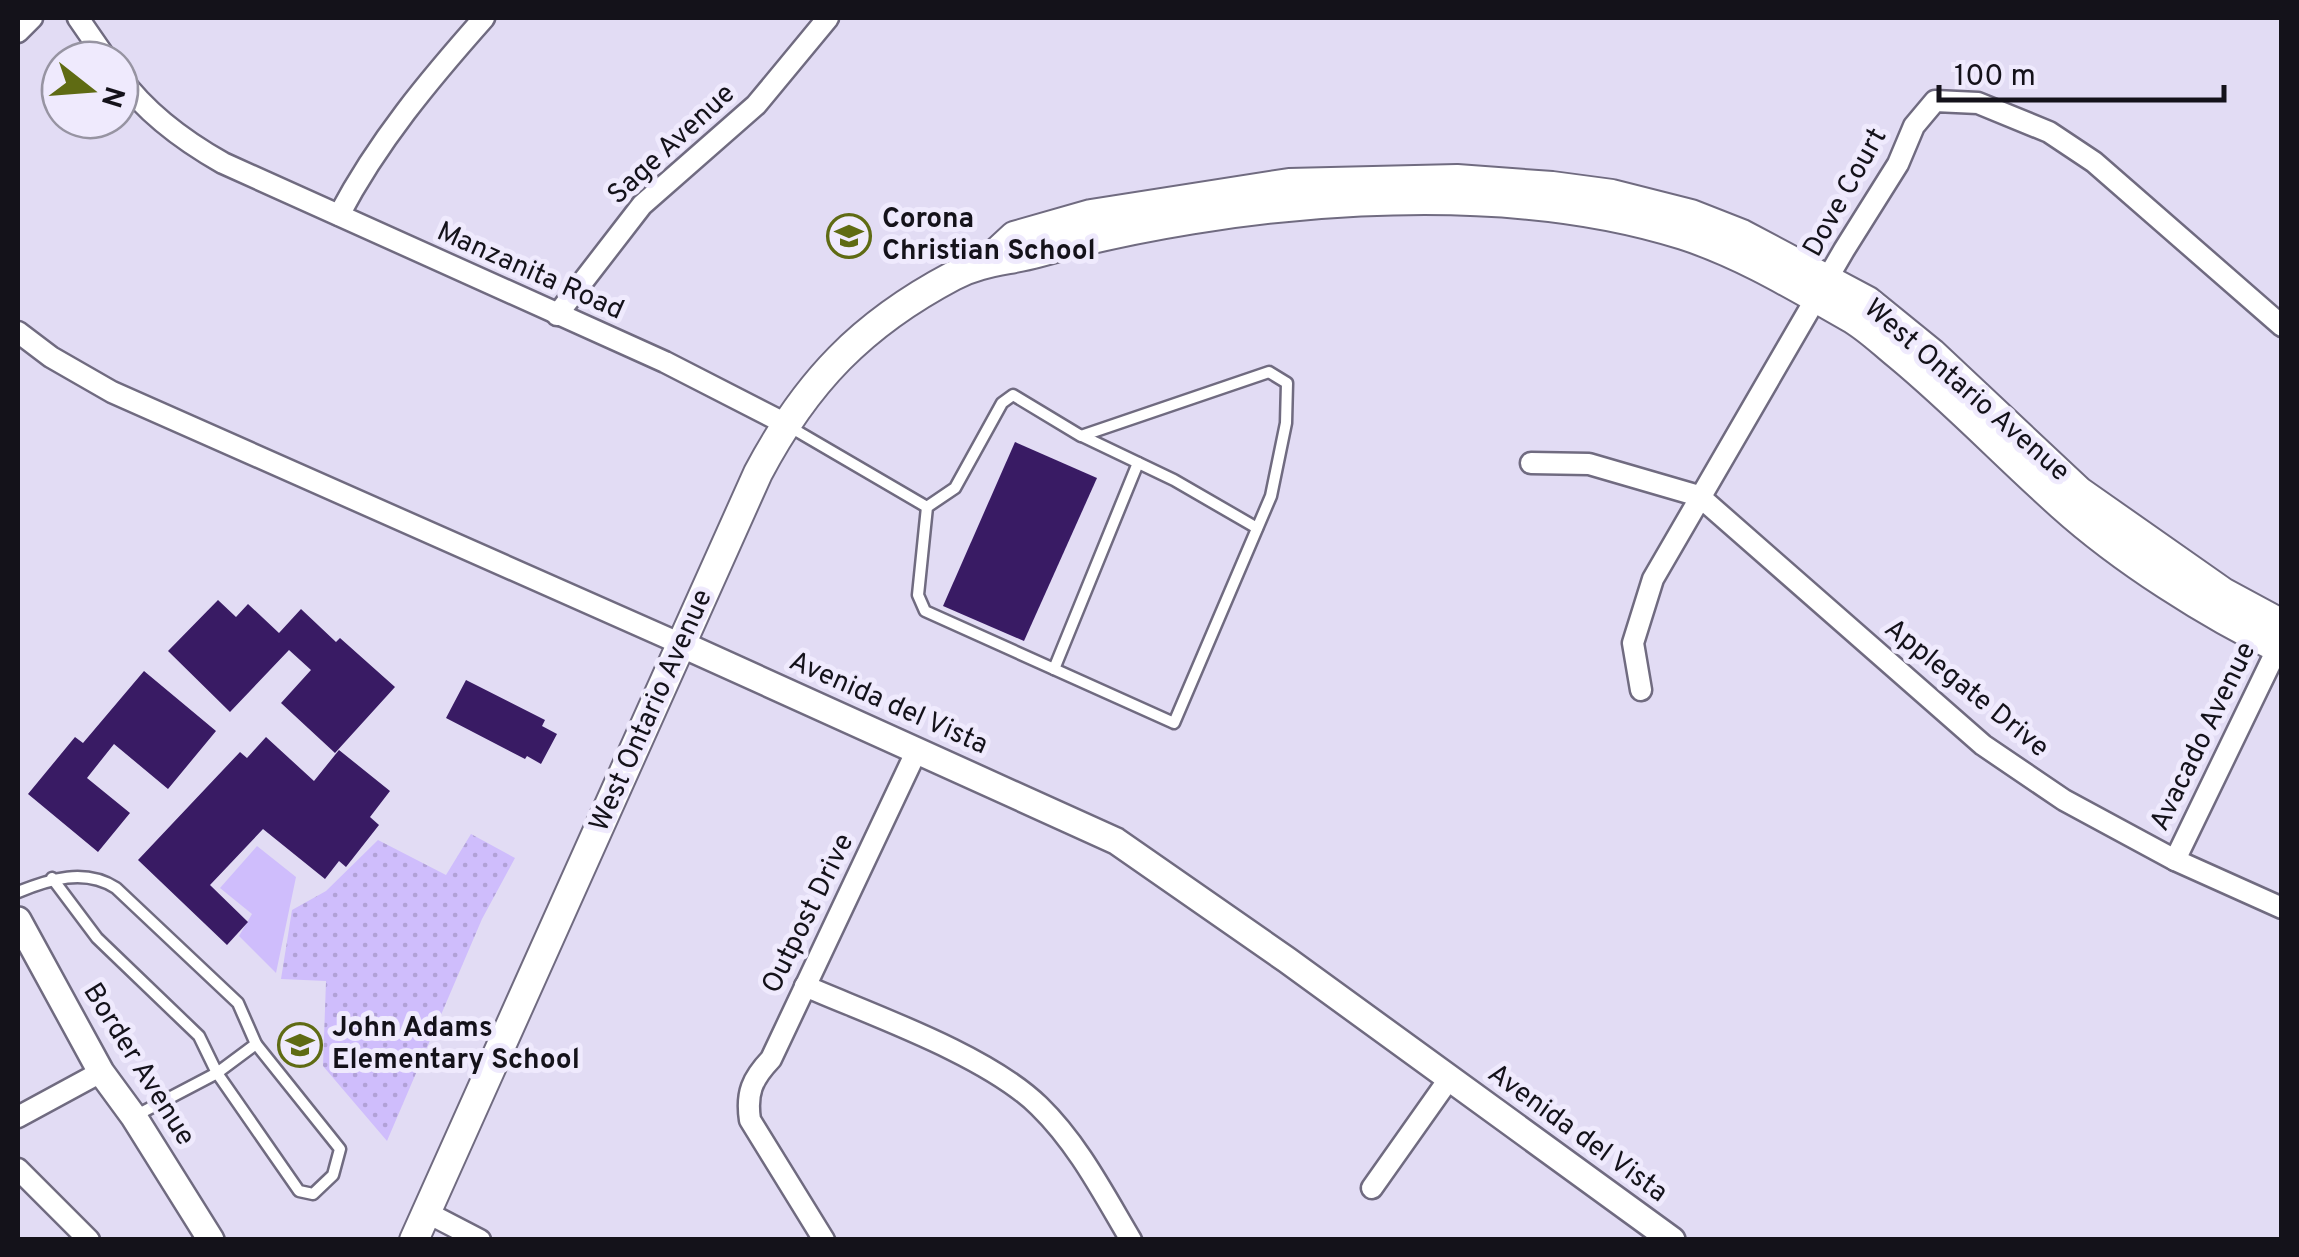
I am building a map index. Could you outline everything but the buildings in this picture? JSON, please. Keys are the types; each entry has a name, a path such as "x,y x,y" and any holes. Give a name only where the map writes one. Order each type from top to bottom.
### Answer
{"main road":[{"name":"West Ontario Avenue","path":"414,1240 758,473 784,424 830,368 891,313 987,261 1018,258 1096,236 1291,205 1456,202 1588,214 1684,236 1823,290 1916,370 2064,508 2211,612 2280,640"}],"street":[{"path":"18,32 32,18"},
{"path":"78,18 93,40"},
{"path":"338,215 368,162 422,87 484,18"},
{"name":"Sage Avenue","path":"557,315 642,204 756,104 828,18"},
{"name":"Manzanita Road","path":"140,98 190,144 665,362 784,424"},
{"name":"Dove Court","path":"1641,690 1633,643 1653,579 1898,164 1914,126 1935,101 1978,103 2049,132 2094,162 2282,326"},
{"name":"Avenida del Vista","path":"18,332 112,392 1116,841 1672,1240"},
{"path":"1531,462 1589,464 1699,496"},
{"name":"Applegate Drive","path":"1699,496 1983,745 2064,800 2175,860 2282,908"},
{"name":"Avacado Avenue","path":"2175,860 2280,640"},
{"name":"Outpost Drive","path":"824,1240 750,1120 747,1097 755,1076 771,1059 917,750"},
{"name":"Border Avenue","path":"18,920 101,1072 211,1240"},
{"path":"804,986 980,1064 1037,1104 1080,1154 1130,1240"},
{"path":"18,1118 101,1072"},
{"path":"1372,1188 1450,1080"},
{"path":"18,1168 88,1240"},
{"path":"428,1213 480,1240"}],"lane":[{"path":"1081,436 1269,372 1287,384 1286,423 1271,496 1174,723 925,611 918,596 928,507 955,488 1002,403 1013,396 1081,436 1174,480 1257,528"},
{"name":"Manzanita Road","path":"784,424 928,507"},
{"path":"1054,669 1138,463"},
{"path":"18,892 52,878 104,880 238,1003 256,1044 340,1149 333,1175 313,1194 299,1192 217,1072 199,1036 97,938 52,878"},
{"path":"134,1117 217,1072 256,1044"}],"shaded area":[{"path":"471,834 515,858 482,919 387,1141 323,1066 326,981 281,979 292,910 326,891 378,840 446,875"},
{"path":"257,846 296,877 276,973 239,936 252,914 220,888"}],"place":[{"name":"Corona Christian School","path":"849,236"},
{"name":"John Adams Elementary School","path":"300,1045"}]}
